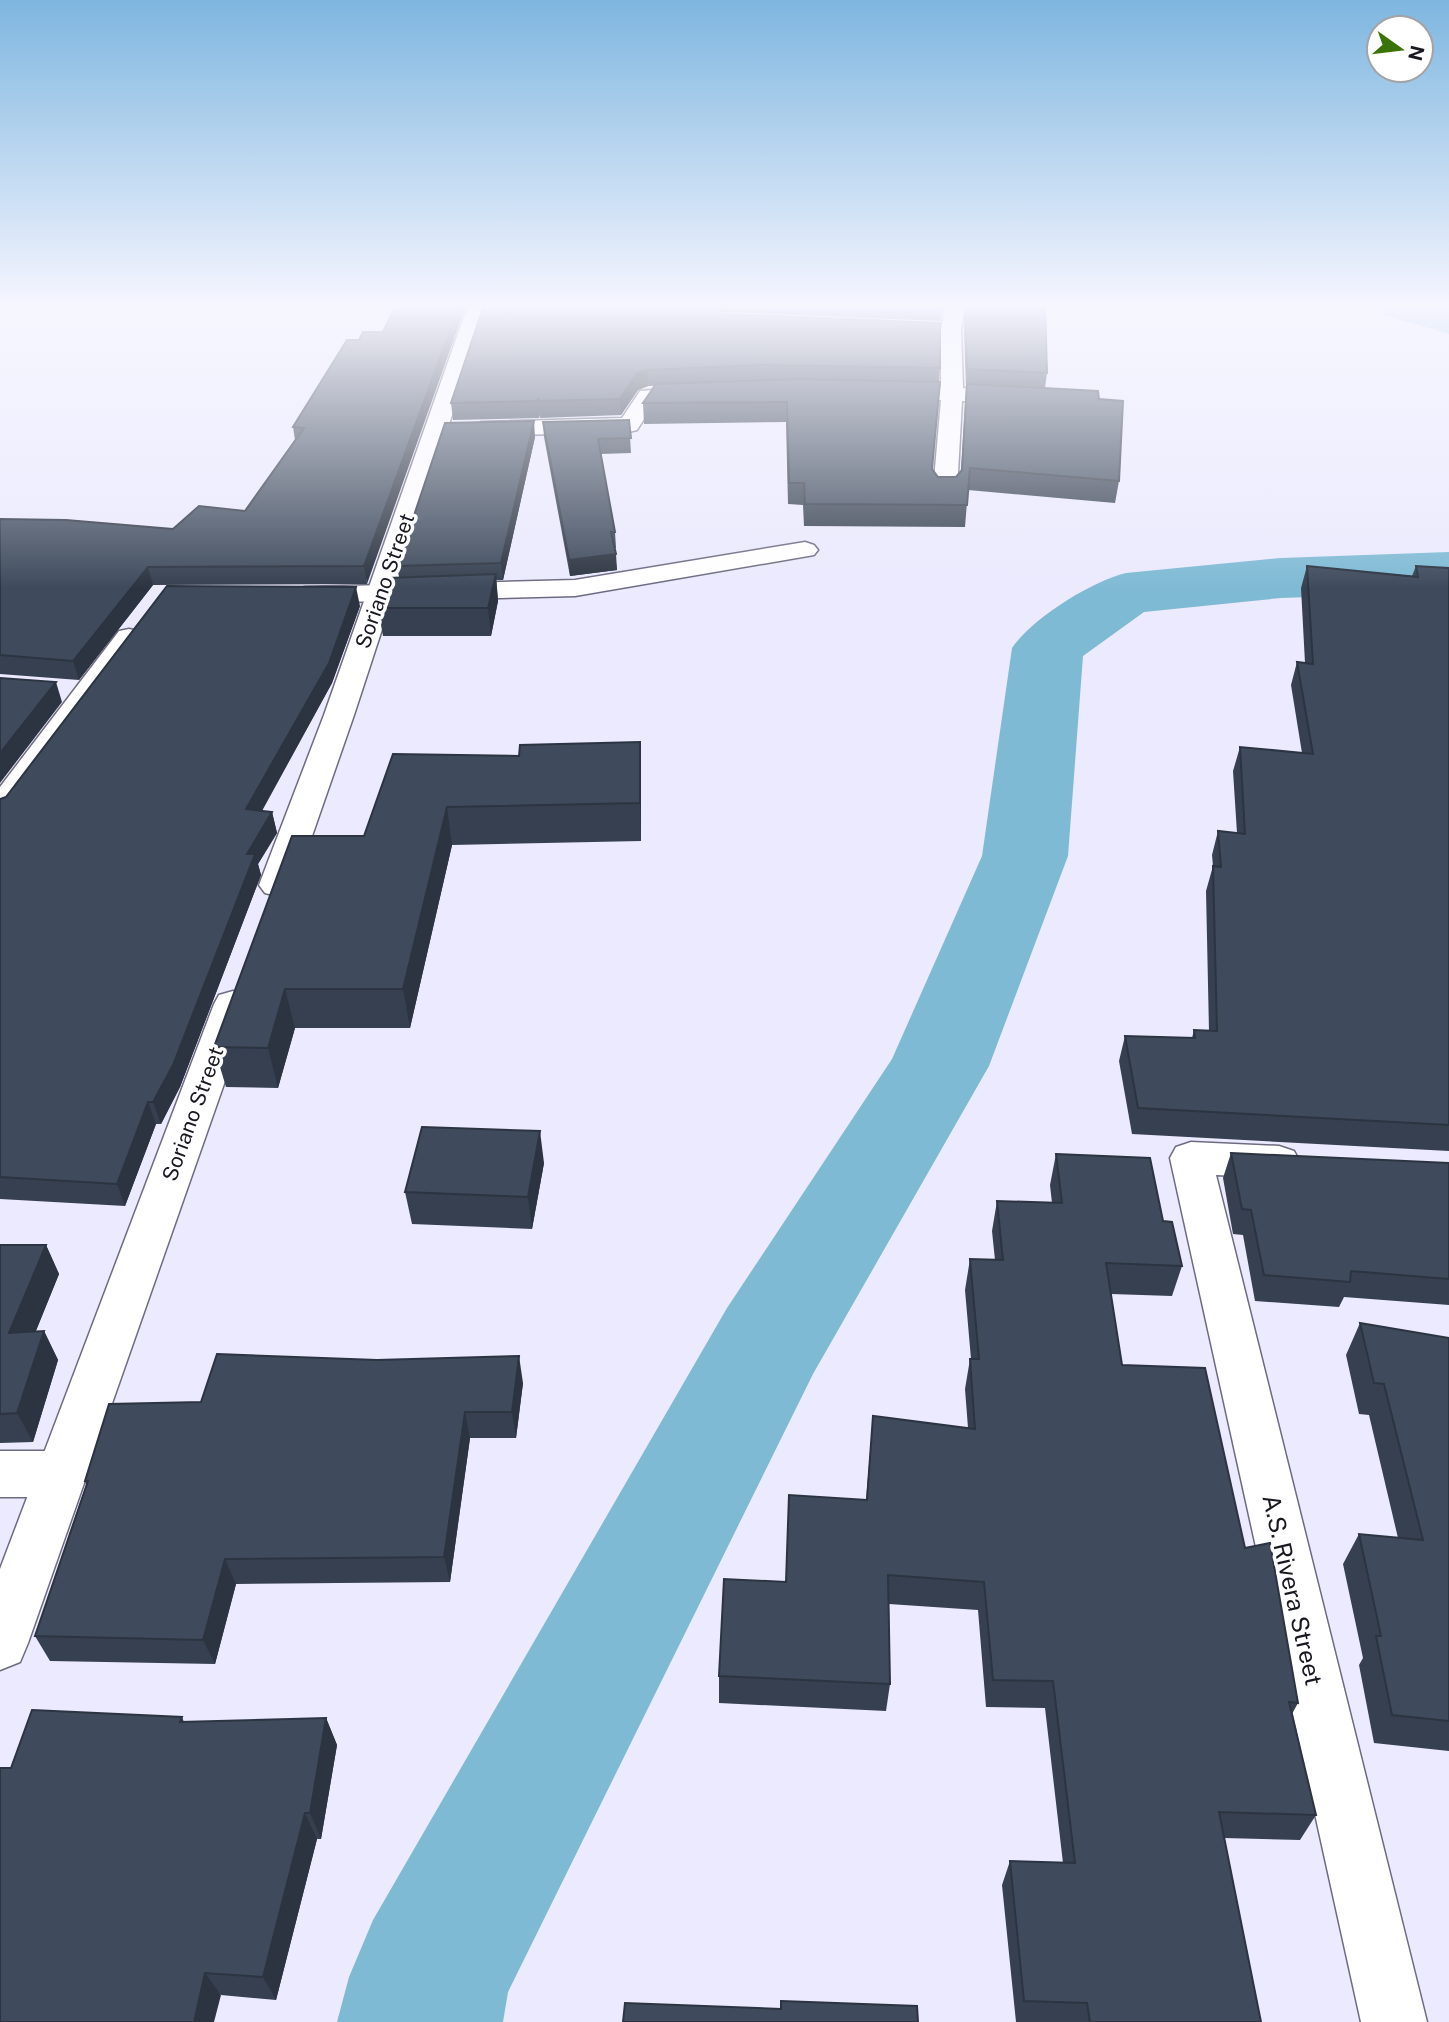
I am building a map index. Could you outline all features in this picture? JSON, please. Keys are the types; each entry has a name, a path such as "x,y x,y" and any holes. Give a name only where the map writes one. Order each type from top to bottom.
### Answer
{"street":[{"name":"Soriano Street","path":"267,912 446,399"},
{"path":"436,430 629,425 646,399"},
{"path":"945,491 952,399"},
{"path":"272,595 380,595 575,588 805,550"},
{"path":"0,808 146,616"},
{"path":"49,690 86,692"},
{"name":"Soriano Street","path":"0,1643 243,977"},
{"name":"A.S. Rivera Street","path":"1313,1164 1191,1158 1394,2022"},
{"path":"0,1474 61,1474"}],"building":[{"path":"310,399 425,399 364,566 148,567 73,661 0,655 0,519 66,520 173,529 199,506 245,511 304,428 293,427"},
{"path":"452,399 538,399 538,401 451,403"},
{"path":"538,399 605,399 539,401"},
{"path":"645,399 938,399 932,469 938,477 956,477 962,470 966,399 1123,401 1119,481 970,468 967,505 805,504 804,483 789,483 787,402 643,403"},
{"path":"629,420 631,438 598,439 615,532 611,532 616,554 569,560 543,422"},
{"path":"534,421 501,563 397,566 445,423"},
{"path":"1307,566 1418,577 1416,566 1449,568 1449,1125 1138,1108 1125,1036 1195,1038 1194,1030 1217,1031 1213,866 1221,867 1218,831 1245,834 1240,747 1313,754 1297,662 1313,664"},
{"path":"496,574 488,608 378,608 388,578"},
{"path":"167,586 356,587 329,663 246,809 272,812 247,854 255,854 173,1065 153,1102 148,1102 117,1184 0,1177 0,799 6,797"},
{"path":"0,678 56,682 0,753"},
{"path":"640,742 640,803 447,807 403,989 285,989 268,1048 214,1047 292,836 364,836 393,754 519,756 520,745"},
{"path":"422,1127 540,1131 528,1197 405,1192"},
{"path":"1231,1153 1449,1163 1449,1279 1351,1271 1350,1282 1264,1275 1251,1210 1242,1209"},
{"path":"1056,1154 1150,1158 1163,1221 1172,1222 1182,1266 1106,1263 1122,1365 1205,1368 1245,1548 1270,1543 1298,1703 1289,1702 1316,1815 1219,1812 1261,2022 1090,2022 1087,2003 1024,2001 1010,1861 1075,1863 1053,1681 993,1680 984,1582 888,1575 890,1684 719,1676 724,1579 786,1582 789,1495 867,1500 873,1416 975,1429 970,1359 979,1359 970,1259 1003,1260 997,1201 1062,1203"},
{"path":"0,1245 46,1245 9,1333 44,1331 17,1413 0,1414"},
{"path":"1360,1323 1449,1338 1449,1721 1392,1715 1376,1636 1381,1636 1359,1534 1423,1540 1384,1384 1374,1383"},
{"path":"217,1354 377,1360 519,1356 512,1412 465,1412 444,1557 225,1559 203,1640 35,1636 88,1481 85,1481 109,1404 201,1402"},
{"path":"32,1710 182,1717 180,1722 326,1718 310,1813 305,1813 263,1977 205,1973 194,2022 0,2022 0,1768 11,1768"},
{"path":"781,2001 917,2006 918,2022 623,2022 625,2003 781,2009"}],"waterway":[{"path":"420,2022 430,1977 769,1343 939,1066 1025,856 1048,648 1126,593 1281,578 1449,572"}]}
